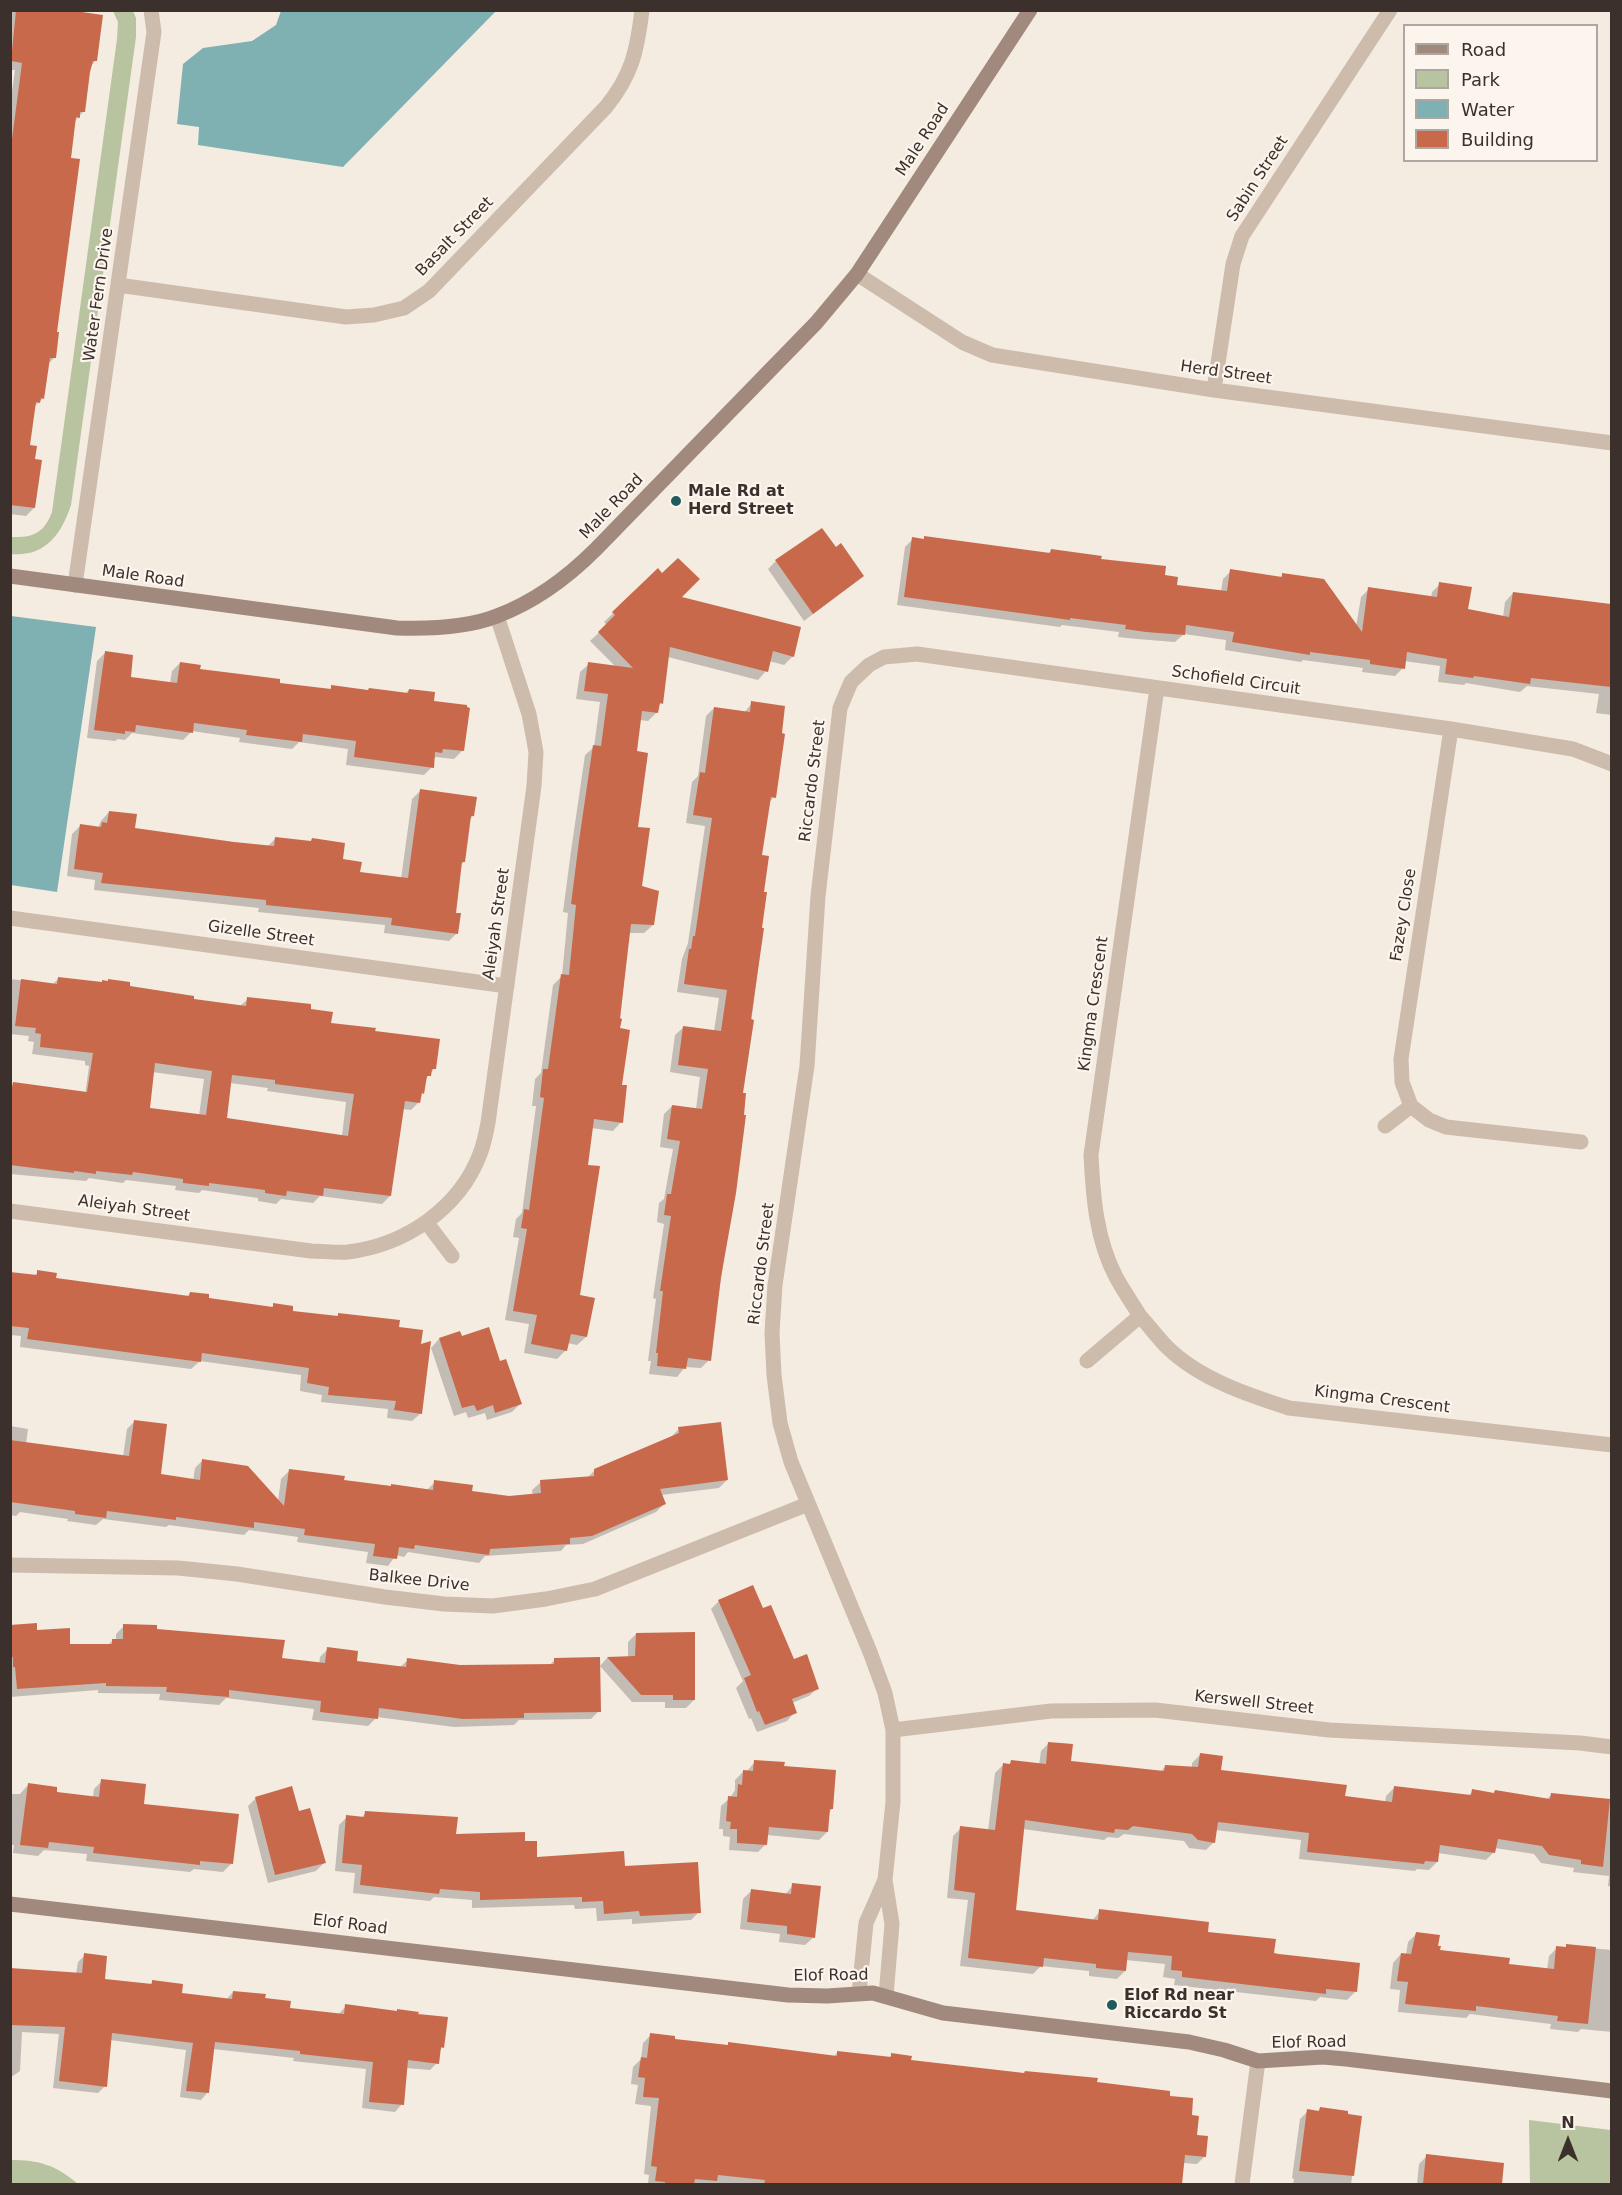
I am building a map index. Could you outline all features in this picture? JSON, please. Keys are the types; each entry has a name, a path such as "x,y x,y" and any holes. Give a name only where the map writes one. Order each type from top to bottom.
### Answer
{"street":[{"name":"Water Fern Drive","path":"75,585 154,32 151,10"},
{"name":"Basalt Street","path":"118,285 346,317 374,315 404,308 429,291 611,101 622,87 633,60 642,10"},
{"name":"Male Road","path":"10,576 397,628 447,627 497,616 546,591 577,568 816,323 857,274 1030,10"},
{"name":"Sabin Street","path":"1214,390 1233,264 1242,237 1390,10"},
{"name":"Herd Street","path":"857,274 962,342 992,355 1214,390 1611,443"},
{"name":"Aleiyah Street","path":"10,1211 320,1251 347,1252 381,1246 404,1236 427,1223 446,1207 463,1186 480,1155 488,1123 534,786 536,752 530,714 497,616"},
{"name":"Schofield Circuit","path":"858,675 869,665 884,657 917,654 1450,729 1573,749 1611,764"},
{"name":"Riccardo Street","path":"858,675 844,696 840,708 818,896 807,1066 776,1285 772,1333 774,1376 780,1423 791,1462 870,1652 885,1693 892,1730 893,1802 885,1880 892,1924 886,1996"},
{"name":"Kingma Crescent","path":"1157,688 1091,1155 1094,1204 1102,1240 1115,1276 1140,1316 1169,1349 1203,1373 1241,1393 1289,1408 1611,1445"},
{"name":"Fazey Close","path":"1411,1106 1402,1082 1401,1059 1450,729"},
{"name":"Gizelle Street","path":"10,918 507,986"},
{"path":"1385,1126 1411,1106 1429,1120 1446,1127 1581,1142"},
{"path":"427,1223 452,1256"},
{"path":"1087,1361 1140,1316"},
{"name":"Balkee Drive","path":"10,1565 178,1568 237,1574 385,1597 444,1604 493,1606 546,1599 595,1589 808,1504"},
{"name":"Kerswell Street","path":"892,1730 1051,1711 1155,1710 1329,1730 1580,1743 1611,1747"},
{"name":"Riccardo Street","path":"859,1993 866,1923 885,1880"},
{"name":"Elof Road","path":"10,1904 788,1995 826,1996 873,1993 943,2013 1189,2042 1257,2061 1346,2059 1611,2091"},
{"path":"1242,2184 1257,2061"}],"green space":[{"path":"113,11 133,11 136,18 136,37 71,505 62,526 50,542 33,552 11,554 11,537 37,533 45,525 52,512 117,39 118,22"},
{"path":"1529,2120 1611,2130 1611,2184 1530,2184"},
{"path":"10,2160 47,2165 62,2172 78,2184 11,2184"}],"water":[{"path":"281,10 496,11 343,167 198,145 199,127 177,124 183,64 203,48 252,41 276,25"},
{"path":"11,616 96,627 57,892 11,885"}],"building":[{"path":"16,10 68,10 103,15 97,61 93,61 90,72 85,112 80,112 80,118 76,117 71,158 80,159 57,332 59,332 56,358 50,358 44,399 41,398 40,403 36,402 30,445 37,446 35,459 42,460 35,508 10,505 10,154 22,63 11,61"},
{"path":"822,528 836,547 841,543 864,576 813,614 775,560"},
{"path":"924,536 1050,553 1051,549 1102,556 1101,559 1166,566 1165,575 1178,577 1177,585 1227,591 1230,569 1282,577 1282,573 1324,579 1362,632 1368,587 1437,597 1439,582 1472,587 1468,609 1509,617 1513,592 1611,604 1611,687 1531,678 1530,684 1445,674 1447,659 1407,652 1405,669 1370,664 1370,660 1310,652 1310,655 1232,642 1234,632 1186,625 1185,635 1146,632 1125,629 1126,625 1070,618 1070,620 904,597 912,537 924,539"},
{"path":"678,558 700,579 682,597 801,627 794,657 773,651 768,672 670,647 663,704 660,703 658,713 642,711 637,751 648,753 638,827 650,828 642,886 659,891 654,925 631,924 620,1018 622,1019 620,1028 630,1030 622,1085 627,1085 623,1123 594,1119 588,1165 600,1166 580,1295 595,1298 587,1337 571,1334 567,1351 531,1344 537,1315 513,1311 527,1229 521,1228 524,1209 529,1210 544,1098 540,1097 543,1069 548,1069 561,974 569,975 576,905 571,904 579,841 593,745 601,746 608,694 584,691 588,662 633,668 598,632 615,615 612,612 658,568 662,573"},
{"path":"105,651 133,655 131,677 177,683 180,662 201,665 200,669 280,679 280,683 331,689 331,685 408,693 409,689 435,692 434,701 467,705 470,708 464,751 443,749 442,753 435,752 434,768 354,757 356,741 303,734 302,742 246,735 247,730 194,723 193,733 136,725 135,732 125,731 125,734 94,730"},
{"path":"751,701 785,706 782,733 785,734 776,798 771,797 762,855 769,856 764,892 767,892 751,1019 754,1020 743,1093 746,1093 744,1115 746,1115 736,1193 721,1277 711,1361 688,1358 686,1369 657,1366 658,1353 656,1353 663,1291 660,1291 671,1216 664,1215 667,1194 671,1194 680,1141 667,1139 672,1105 702,1109 708,1069 678,1065 683,1026 721,1031 727,990 684,984 689,949 691,949 693,936 695,936 712,818 693,815 700,772 705,773 714,707 750,712"},
{"path":"420,789 477,797 474,816 471,816 465,862 462,862 456,913 461,913 458,934 391,925 392,918 266,905 266,900 101,883 103,873 74,869 80,824 101,827 102,822 107,823 109,811 137,814 135,828 234,842 274,846 275,837 311,841 312,838 345,843 343,859 362,862 360,872 408,878"},
{"path":"58,977 102,982 108,979 130,982 130,986 194,996 194,999 246,1006 247,997 311,1004 311,1009 333,1012 331,1023 440,1039 436,1069 432,1069 431,1076 427,1076 420,1103 405,1101 391,1196 324,1188 323,1196 287,1191 286,1196 265,1193 265,1190 209,1183 209,1186 183,1183 183,1179 133,1172 132,1175 96,1171 96,1174 74,1171 74,1173 10,1165 10,1097 13,1082 87,1092 93,1053 40,1047 41,1034 35,1033 36,1028 15,1026 21,979 57,984","holes":["155,1063 212,1071 206,1115 150,1108","232,1075 275,1080 275,1084 354,1094 348,1136 227,1118"]},
{"path":"37,1270 57,1273 56,1278 189,1296 190,1292 209,1294 209,1298 273,1307 273,1303 293,1306 293,1311 400,1320 399,1327 423,1330 421,1344 431,1341 422,1414 394,1410 396,1401 328,1395 329,1387 307,1383 309,1368 202,1353 201,1362 27,1339 29,1328 10,1326 10,1272 37,1275"},
{"path":"489,1327 500,1361 506,1359 522,1404 495,1413 493,1405 477,1411 474,1405 462,1408 439,1338 460,1331 462,1336"},
{"path":"134,1420 167,1424 161,1474 200,1480 202,1459 248,1466 284,1506 289,1469 345,1476 344,1480 433,1490 434,1480 473,1485 472,1491 509,1496 541,1493 540,1480 594,1476 594,1469 679,1433 678,1427 721,1422 728,1480 660,1489 666,1504 592,1536 570,1538 570,1544 490,1549 489,1555 415,1545 414,1549 399,1547 397,1559 373,1556 375,1544 304,1535 305,1529 254,1522 254,1528 176,1517 176,1520 107,1511 106,1518 75,1514 75,1511 10,1502 10,1440 129,1456"},
{"path":"753,1585 763,1608 771,1605 794,1659 807,1654 819,1689 792,1699 797,1713 765,1725 759,1711 757,1712 744,1678 751,1675 718,1600"},
{"path":"37,1623 37,1630 70,1628 70,1644 112,1644 112,1639 123,1639 123,1624 157,1625 157,1629 285,1640 282,1658 325,1663 327,1647 358,1651 357,1661 406,1667 407,1658 460,1665 554,1664 554,1658 600,1657 601,1712 524,1713 524,1718 463,1719 379,1708 378,1719 320,1712 321,1701 229,1690 229,1697 166,1692 167,1687 106,1686 106,1683 17,1689 13,1657 10,1657 10,1625"},
{"path":"695,1632 695,1700 673,1700 673,1695 641,1695 607,1657 635,1656 636,1633"},
{"path":"1048,1742 1073,1744 1071,1761 1164,1771 1165,1765 1198,1767 1200,1753 1223,1756 1221,1770 1347,1785 1345,1796 1392,1802 1394,1786 1471,1795 1472,1789 1494,1793 1495,1790 1550,1799 1551,1793 1610,1799 1603,1867 1581,1864 1581,1860 1549,1855 1542,1846 1498,1839 1495,1853 1440,1845 1438,1862 1425,1861 1424,1864 1307,1852 1309,1833 1218,1822 1215,1843 1198,1840 1192,1834 1133,1826 1128,1830 1115,1829 1114,1833 1025,1820 1016,1910 1098,1920 1099,1909 1209,1922 1208,1932 1276,1939 1274,1953 1360,1963 1357,1992 1326,1989 1326,1994 1182,1977 1182,1971 1171,1970 1172,1956 1128,1952 1126,1971 1096,1968 1096,1964 1044,1958 1043,1967 968,1958 975,1893 954,1890 960,1826 995,1830 1003,1763 1010,1764 1011,1760 1046,1764"},
{"path":"754,1760 785,1762 784,1766 836,1770 833,1809 830,1809 828,1832 769,1827 767,1845 737,1843 737,1829 730,1829 731,1822 726,1821 728,1796 737,1797 738,1784 742,1785 743,1770 753,1771"},
{"path":"101,1779 146,1784 144,1804 239,1814 233,1864 200,1861 200,1865 93,1853 94,1847 49,1842 48,1848 20,1845 28,1783 57,1787 57,1792 99,1797"},
{"path":"292,1786 299,1811 310,1808 326,1863 275,1875 255,1797"},
{"path":"365,1811 458,1817 456,1834 525,1832 525,1841 537,1841 537,1857 624,1851 625,1866 698,1862 701,1913 640,1916 639,1911 604,1914 603,1901 582,1902 582,1897 480,1900 480,1892 440,1889 439,1894 360,1885 362,1865 342,1863 346,1815 364,1817"},
{"path":"792,1883 821,1886 815,1938 787,1934 787,1926 747,1922 751,1889 791,1894"},
{"path":"1416,1932 1440,1935 1438,1946 1441,1946 1440,1950 1510,1958 1509,1964 1554,1969 1556,1946 1566,1947 1566,1944 1596,1947 1588,2024 1557,2021 1558,2016 1476,2006 1476,2011 1405,2004 1408,1982 1397,1981 1401,1953 1411,1954"},
{"path":"84,1953 107,1956 105,1979 152,1984 152,1980 183,1984 182,1993 232,1999 233,1991 266,1994 265,1998 291,2001 290,2008 344,2014 345,2004 448,2017 444,2048 441,2047 439,2064 408,2060 404,2105 369,2102 373,2062 215,2042 209,2093 186,2091 193,2043 112,2033 107,2087 59,2081 65,2027 10,2025 10,1968 82,1973"},
{"path":"650,2033 675,2036 675,2039 728,2045 728,2042 837,2056 837,2051 891,2057 891,2053 912,2056 911,2060 1024,2073 1025,2071 1098,2078 1097,2082 1170,2091 1170,2096 1193,2098 1192,2115 1199,2116 1197,2135 1208,2136 1206,2157 1185,2155 1182,2184 764,2184 765,2180 718,2175 717,2181 695,2179 694,2184 665,2184 665,2182 655,2181 657,2167 651,2166 659,2098 643,2097 645,2078 638,2077 641,2057 647,2058"},
{"path":"1320,2107 1348,2111 1348,2114 1362,2116 1354,2176 1299,2171 1307,2109 1319,2111"},
{"path":"1426,2154 1504,2163 1502,2184 1423,2184"}],"place":[{"name":"Male Rd at Herd Street","path":"676,501"},
{"name":"Elof Rd near Riccardo St","path":"1112,2005"}]}
